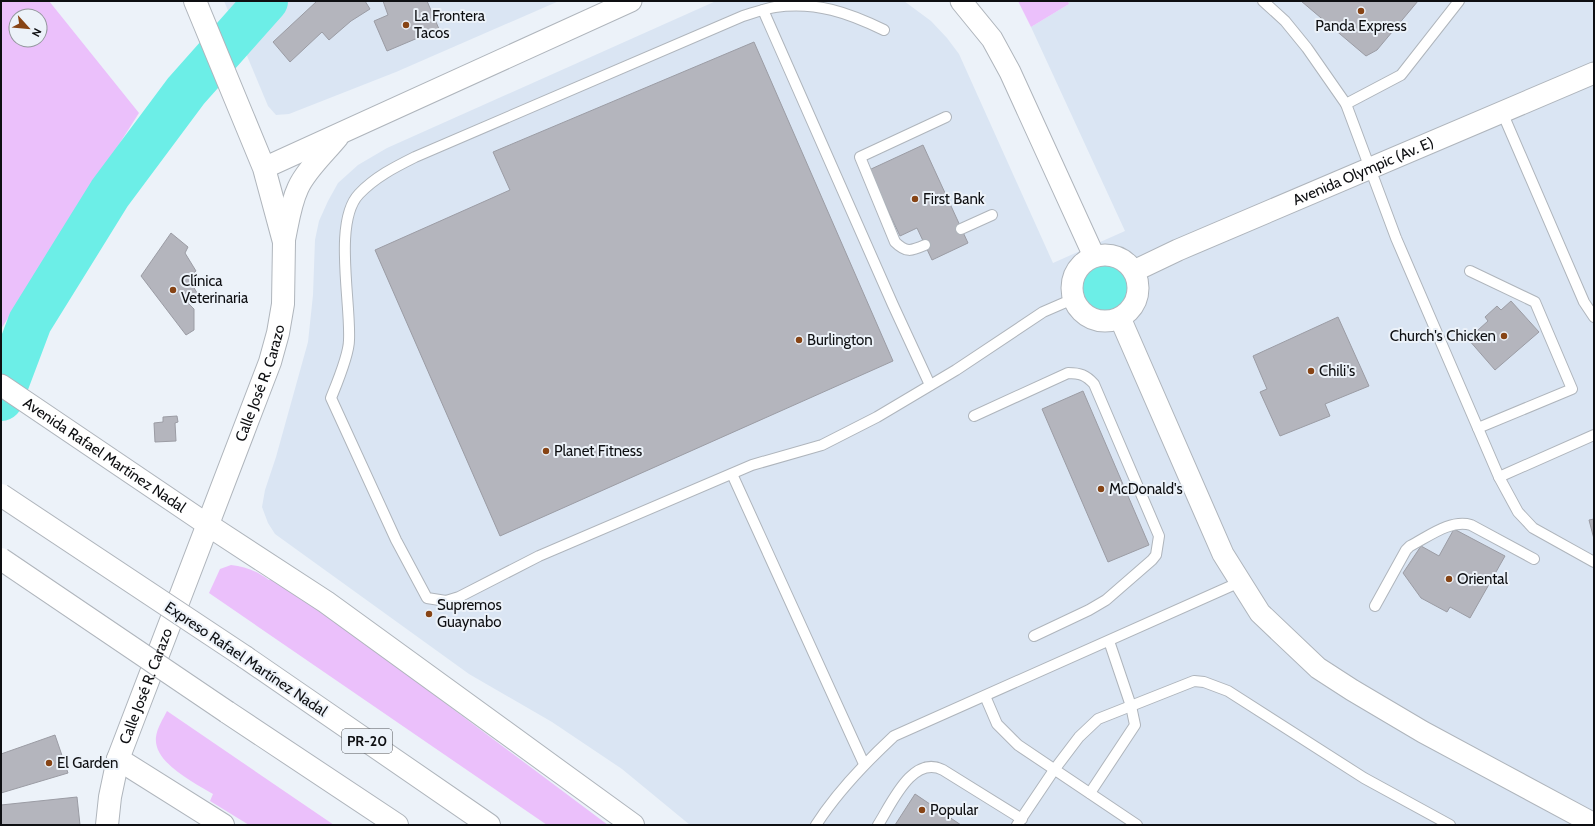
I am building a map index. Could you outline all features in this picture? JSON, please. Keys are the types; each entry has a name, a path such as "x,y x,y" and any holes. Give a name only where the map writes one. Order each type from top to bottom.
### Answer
{"main road":[{"name":"Calle José R. Carazo","path":"107,825 110,797 118,759 270,362 278,333 283,304 284,242 264,168 196,3"},
{"name":"Expreso Rafael Martínez Nadal","path":"1,495 245,657 489,825"},
{"path":"208,525 326,602 633,825"},
{"path":"1,559 397,825"},
{"path":"118,759 223,825"}],"street":[{"path":"264,168 630,1"},
{"path":"961,1 992,39 1010,72 1094,256"},
{"name":"Avenida Olympic (Av. E)","path":"1134,271 1178,250 1594,73"},
{"path":"284,242 298,187 342,132"},
{"path":"1104,254 1115,256 1124,260 1134,271 1138,287 1137,298 1133,307 1120,318 1106,322 1095,320 1086,316 1078,308 1073,299 1071,289 1073,278 1077,269 1085,261 1094,256 1104,254"},
{"path":"1120,318 1223,554 1260,613 1318,668 1352,690 1422,732 1594,824"},
{"name":"Avenida Rafael Martínez Nadal","path":"1,385 208,525"}],"lane":[{"path":"1263,1 1286,21 1307,48 1346,104 1396,238 1499,477 1518,512 1533,528 1594,562"},
{"path":"1346,104 1401,75 1459,1"},
{"path":"884,30 860,18 828,8 804,6 783,7 763,10 743,16 415,157 379,176 358,195 350,209 344,248 350,341 331,398 396,540 427,598 446,601 458,598 539,556 752,465 822,444 877,417 979,356 1043,312 1073,299"},
{"path":"763,10 893,305 930,385"},
{"path":"1502,112 1584,302 1594,317"},
{"path":"925,245 911,250 902,248 895,242 860,157 946,117"},
{"path":"961,229 992,215"},
{"path":"1470,271 1535,302 1572,389 1478,428"},
{"path":"974,416 1068,373 1080,374 1088,377 1094,384 1159,536 1156,555 1152,560 1106,600 1089,610 1034,636"},
{"path":"1499,477 1594,435"},
{"path":"732,474 864,764"},
{"path":"1375,606 1406,550 1410,546 1450,525 1460,523 1470,525 1534,559"},
{"path":"816,825 823,814 864,764 894,736 1109,642 1240,582"},
{"path":"1090,793 1135,725 1131,706 1109,642"},
{"path":"878,825 907,779 918,770 932,767 942,770 1020,822 1054,770 1079,737 1098,719 1194,681 1204,682 1228,691 1364,778 1450,825"},
{"path":"985,696 997,724 1018,745 1137,825"}],"shaded area":[{"path":"1,1 49,1 139,113 1,329"},
{"path":"224,1 559,1 396,72 289,114 276,115 268,106"},
{"path":"716,1 904,1 931,21 947,38 959,54 1053,263 1125,231 1031,27 1069,4 1068,1 1594,1 1594,825 690,825 622,769 552,722 469,674 275,534 268,523 262,507 265,490 276,457 308,342 313,295 315,240 319,221 338,183 358,165 387,148"},
{"path":"1018,1 1068,1 1069,4 1031,27"},
{"path":"1105,259 1116,261 1125,267 1131,276 1133,287 1131,298 1125,307 1116,313 1105,315 1094,313 1085,307 1079,298 1077,287 1079,276 1085,267 1094,261"},
{"path":"231,565 251,570 269,580 274,575 608,825 547,825 209,593 220,569"},
{"path":"167,711 334,825 249,825 210,801 213,794 186,778 168,764 161,755 157,746 156,737 160,724"}],"water":[{"path":"1099,263 1109,263 1121,270 1128,282 1128,292 1121,304 1109,311 1099,311 1091,307 1084,300 1080,292 1080,282 1084,274 1091,267"}],"building":[{"path":"317,1 365,1 370,9 351,21 329,40 322,32 290,62 273,42"},
{"name":"La Frontera Tacos","path":"383,1 427,1 439,29 387,51 374,21 388,15"},
{"path":"1301,1 1418,1 1377,50 1366,56"},
{"path":"754,42 893,361 500,536 375,250 510,190 493,152"},
{"name":"First Bank","path":"923,145 968,243 932,260 917,228 900,236 869,170"},
{"name":"Clínica Veterinaria","path":"171,233 188,247 185,253 196,271 192,274 195,278 191,283 199,296 188,303 194,309 194,330 186,335 141,276"},
{"name":"Church's Chicken","path":"1511,301 1539,332 1495,370 1468,339 1488,321 1485,317 1497,306 1501,310"},
{"name":"Chili's","path":"1338,317 1369,386 1325,404 1330,416 1280,436 1260,392 1267,389 1253,356"},
{"name":"McDonald's","path":"1083,391 1149,545 1108,562 1042,409"},
{"path":"177,416 178,422 175,423 176,441 155,442 154,423 163,422 163,417"},
{"path":"1594,519 1594,539 1589,520"},
{"name":"Oriental","path":"1454,529 1505,556 1470,618 1450,607 1447,612 1421,598 1403,573 1421,546 1439,556"},
{"path":"55,735 68,773 1,793 1,754"},
{"name":"Popular","path":"915,794 961,825 895,825"},
{"path":"77,797 80,825 1,825 1,805"}],"waterway":[{"path":"1,399 30,322 110,193 186,91 266,1"}],"place":[{"name":"Panda Express","path":"1361,11"},
{"name":"La Frontera Tacos","path":"406,25"},
{"name":"First Bank","path":"915,199"},
{"name":"Clínica Veterinaria","path":"173,290"},
{"name":"Church's Chicken","path":"1504,336"},
{"name":"Burlington","path":"799,340"},
{"name":"Chili's","path":"1311,371"},
{"name":"Planet Fitness","path":"546,451"},
{"name":"McDonald's","path":"1101,489"},
{"name":"Oriental","path":"1449,579"},
{"name":"Supremos Guaynabo","path":"429,614"},
{"name":"El Garden","path":"49,763"},
{"name":"Popular","path":"922,810"}]}
